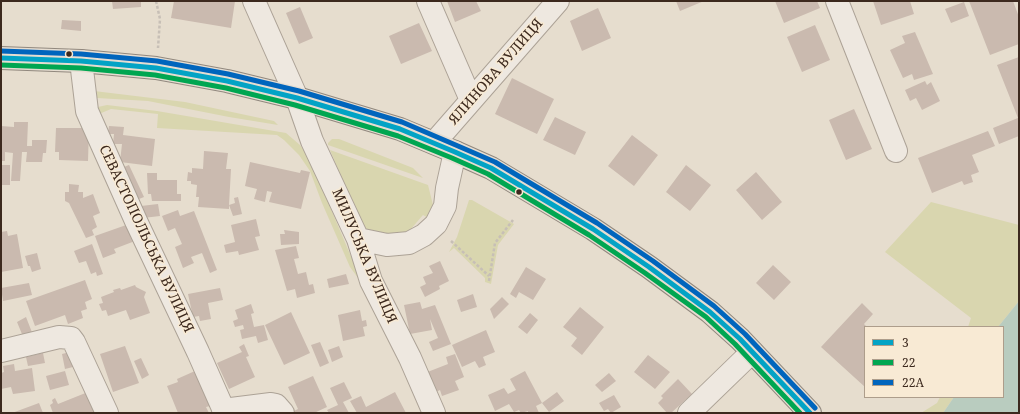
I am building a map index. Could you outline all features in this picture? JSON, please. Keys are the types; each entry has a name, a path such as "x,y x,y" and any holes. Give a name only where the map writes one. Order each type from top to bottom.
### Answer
{"main road":[{"path":"1,58 81,61 156,68 227,81 297,98 400,129 455,152 491,168 593,230 649,267 710,312 752,352 810,413"}],"street":[{"name":"МИЛУСЬКА ВУЛИЦЯ","path":"254,1 297,98 312,141 358,239 372,281 410,358 434,413"},
{"path":"428,1 470,100"},
{"name":"ЯЛИНОВА ВУЛИЦЯ","path":"434,143 558,1"},
{"path":"837,1 896,151"},
{"name":"СЕВАСТОПОЛЬСЬКА ВУЛИЦЯ","path":"81,61 87,110 136,221 198,352 224,412"},
{"path":"358,239 387,245 409,243 424,235 436,224 445,206 447,188 455,152"},
{"path":"1,351 59,337 71,338 92,378 107,413"},
{"path":"689,413 752,352"},
{"path":"224,412 271,404 276,405 283,413"}],"path":[{"path":"156,1 160,19 158,54"},
{"path":"489,281 495,244 513,220"},
{"path":"451,241 489,276"}],"shaded area":[{"path":"94,91 185,102 274,121 278,125 148,101 97,98"},
{"path":"107,105 157,111 286,133 300,145 309,157 363,285 350,267 322,203 310,171 299,155 277,135 157,128 158,114 111,109 99,114 97,109 98,107"},
{"path":"332,139 339,139 413,168 423,178 328,145"},
{"path":"330,150 428,185 433,205 428,218 423,215 410,230 407,237 373,234 365,228 359,219"},
{"path":"469,200 472,200 514,224 498,245 491,284 485,282 485,278 454,248 449,252 457,237"},
{"path":"931,202 1019,225 1019,301 999,326 968,326 971,318 885,252"},
{"path":"1019,301 1019,413 943,413 953,398 1004,398 1004,326 999,326"},
{"path":"940,398 953,398 943,413 921,413 937,403"}],"building":[{"path":"112,1 141,1 141,7 113,9"},
{"path":"174,1 235,1 231,28 171,18"},
{"path":"447,1 476,1 481,11 455,22"},
{"path":"676,1 704,1 680,11"},
{"path":"775,1 817,1 820,8 784,23"},
{"path":"873,1 910,1 914,14 881,25"},
{"path":"969,1 1013,1 1019,17 1019,44 990,55"},
{"path":"964,2 969,16 951,23 945,9"},
{"path":"300,7 313,38 299,44 286,13"},
{"path":"598,8 611,38 582,51 570,21"},
{"path":"62,20 81,21 81,31 61,29"},
{"path":"419,23 432,51 401,64 389,36"},
{"path":"815,25 830,60 802,72 787,37"},
{"path":"915,32 933,74 914,80 912,74 903,78 890,50 905,43 902,36"},
{"path":"1019,57 1019,136 999,144 993,128 1018,118 997,65"},
{"path":"512,78 554,99 537,134 495,114"},
{"path":"925,81 927,85 931,82 940,101 922,110 916,98 910,101 905,90"},
{"path":"854,109 872,149 846,160 829,120"},
{"path":"555,117 586,132 575,155 543,140"},
{"path":"14,122 28,122 27,146 32,146 32,140 47,140 46,153 43,153 42,162 26,162 27,152 22,152 20,181 11,181 13,153 5,152 5,161 1,161 1,126 14,127"},
{"path":"109,126 124,127 123,135 155,139 152,166 120,162 122,144 113,144 114,134 108,134"},
{"path":"56,128 89,128 88,161 59,160 59,152 55,152"},
{"path":"988,131 995,146 972,155 979,172 971,175 973,182 964,185 962,181 932,193 918,158"},
{"path":"632,135 658,155 634,186 608,166"},
{"path":"204,151 228,153 226,169 231,169 229,209 198,207 199,197 196,197 197,185 191,184 191,181 187,181 188,172 192,173 192,168 203,169"},
{"path":"250,162 300,173 301,170 310,172 301,209 269,202 272,192 267,191 265,202 254,199 257,189 245,186"},
{"path":"1,165 10,165 10,185 1,185"},
{"path":"129,165 144,197 134,201 119,169"},
{"path":"686,165 711,185 690,211 666,192"},
{"path":"756,172 782,202 762,220 736,190"},
{"path":"147,173 157,173 157,180 177,180 177,194 181,194 181,201 152,201 151,194 148,194"},
{"path":"69,184 79,185 78,192 83,192 83,198 93,194 100,213 93,216 97,227 92,230 94,235 86,238 69,203 65,201 65,192 69,192"},
{"path":"238,197 242,214 233,216 229,205 235,203 234,198"},
{"path":"158,204 160,216 143,218 141,206"},
{"path":"178,210 180,216 194,211 217,270 210,273 202,253 191,257 194,263 183,268 175,247 182,244 175,228 168,231 162,216"},
{"path":"256,219 260,236 255,237 259,250 239,255 238,251 226,253 224,245 235,242 231,225"},
{"path":"129,224 135,241 114,249 116,253 103,258 95,236"},
{"path":"284,230 299,232 299,244 281,245 280,234 285,234"},
{"path":"7,231 8,236 17,234 23,268 1,272 1,232"},
{"path":"92,244 103,274 97,276 96,272 91,274 86,261 79,263 74,251"},
{"path":"296,246 299,258 294,259 298,274 306,272 309,285 313,284 315,293 297,298 295,289 287,291 275,250"},
{"path":"37,253 41,269 32,272 30,266 28,266 25,256"},
{"path":"440,261 449,281 439,286 440,289 425,297 420,287 426,284 423,277 433,273 429,266"},
{"path":"773,265 791,282 774,300 756,283"},
{"path":"526,267 546,279 533,300 519,292 516,298 510,294"},
{"path":"346,274 349,284 329,288 327,279"},
{"path":"85,280 92,299 85,302 87,309 81,311 83,318 68,324 65,315 35,326 26,301"},
{"path":"29,283 32,295 3,301 1,288"},
{"path":"135,285 146,292 144,297 150,313 130,320 126,310 108,316 106,310 102,311 99,304 103,303 101,297 114,292 113,290 120,288 121,290"},
{"path":"220,288 223,300 208,303 211,319 200,321 199,316 193,317 188,294"},
{"path":"473,294 477,307 461,312 457,300"},
{"path":"502,297 509,304 494,319 490,309"},
{"path":"420,302 422,309 435,305 451,344 433,351 429,342 438,338 430,319 432,330 410,334 404,305"},
{"path":"862,303 873,314 864,324 866,326 864,326 864,386 821,347"},
{"path":"251,304 254,313 251,314 254,327 264,325 268,340 258,343 256,336 242,339 240,330 244,329 243,325 235,327 233,321 238,319 235,310"},
{"path":"580,307 604,327 582,355 571,346 577,338 563,327"},
{"path":"360,310 362,321 366,320 367,326 363,327 365,336 343,341 338,315"},
{"path":"291,312 310,353 284,365 265,325"},
{"path":"530,313 538,320 527,334 518,327"},
{"path":"26,317 33,335 24,339 17,322"},
{"path":"486,330 495,352 483,357 486,365 479,368 475,361 462,367 452,345"},
{"path":"320,342 329,363 320,367 311,345"},
{"path":"244,344 249,356 246,357 255,377 229,389 217,363 242,352 239,347"},
{"path":"125,346 139,383 113,392 100,354"},
{"path":"339,346 343,357 332,362 328,350"},
{"path":"70,352 73,367 65,369 62,354"},
{"path":"43,353 45,363 28,366 26,357"},
{"path":"455,354 464,377 455,381 459,390 442,396 440,390 436,392 425,373 448,364 446,357"},
{"path":"648,355 670,372 655,389 634,372"},
{"path":"141,358 149,375 142,379 134,361"},
{"path":"14,364 15,371 32,368 35,391 13,394 11,387 1,389 1,373 4,372 3,366"},
{"path":"65,371 69,385 50,390 46,376"},
{"path":"195,371 210,406 206,407 209,413 178,413 167,386 178,382 177,379"},
{"path":"525,371 542,403 536,406 539,413 528,413 528,411 521,413 519,410 514,412 509,404 495,411 488,395 504,388 508,394 516,390 510,379"},
{"path":"609,373 616,381 602,392 595,385"},
{"path":"313,376 327,407 314,413 290,413 298,409 288,387"},
{"path":"678,379 692,394 671,413 667,413 658,403 663,398 661,396"},
{"path":"344,382 352,398 343,402 349,413 329,413 327,410 338,405 330,388"},
{"path":"88,392 96,413 53,413 50,405 53,403 52,400 55,398 58,404"},
{"path":"395,392 406,413 357,413 350,401 361,396 366,407"},
{"path":"557,392 564,401 549,412 542,403"},
{"path":"614,395 621,407 611,413 608,409 604,411 599,403"},
{"path":"39,403 43,413 12,413"}],"transit line":[{"name":"22А","path":"1,51 81,54 157,61 228,74 299,91 402,122 495,162 597,223 653,261 714,306 745,334 815,408"},
{"name":"3","path":"1,58 81,61 156,68 227,81 297,98 400,129 455,152 491,168 593,229 649,267 710,312 740,339 810,413"},
{"name":"22","path":"1,65 81,68 155,75 226,88 295,105 398,136 452,158 488,174 589,235 706,317 735,344 800,413"}]}
